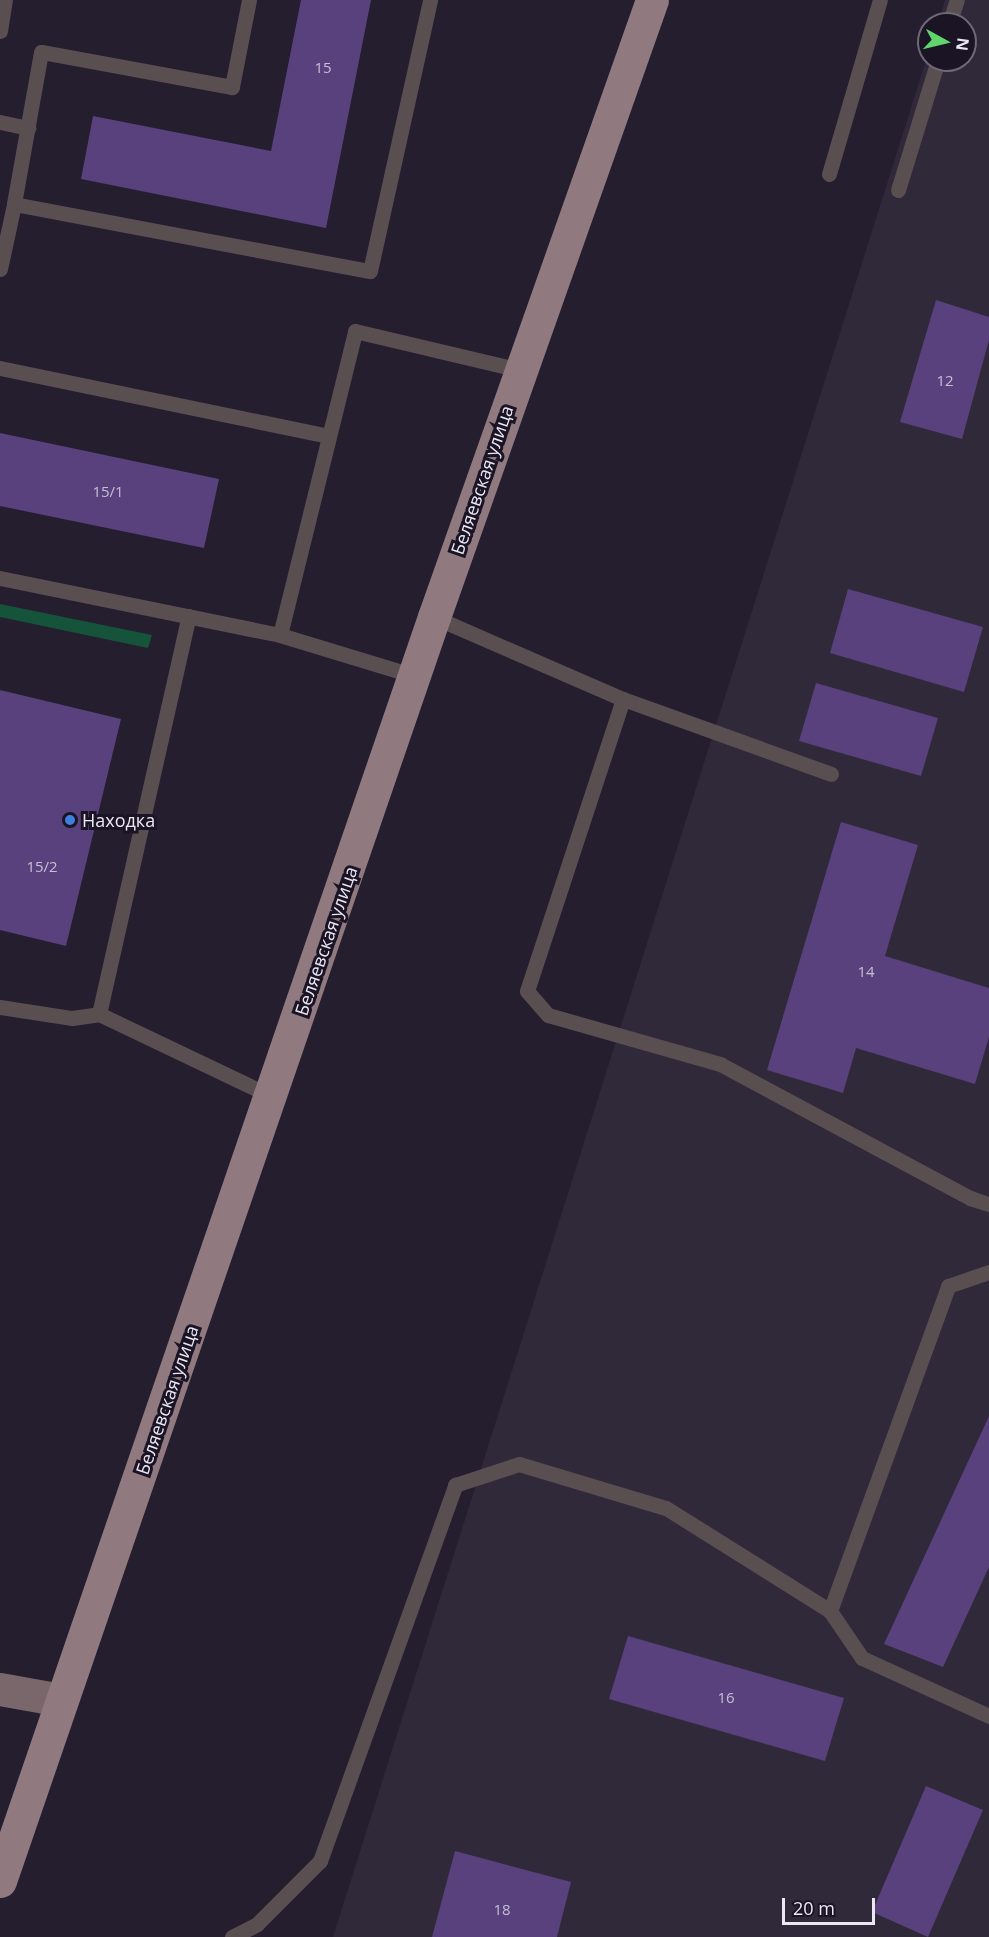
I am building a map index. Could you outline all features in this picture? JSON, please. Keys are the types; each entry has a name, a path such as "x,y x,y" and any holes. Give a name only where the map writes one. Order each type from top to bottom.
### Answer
{"main road":[{"name":"Беляевская улица","path":"0,1881 61,1700 273,1097 434,617 652,0"}],"street":[{"path":"0,1689 61,1700"}],"lane":[{"path":"0,31 5,0"},
{"path":"0,269 41,52 232,87 249,0"},
{"path":"14,204 370,271 430,0"},
{"path":"829,174 880,0"},
{"path":"898,190 934,72"},
{"path":"0,122 28,128"},
{"path":"280,635 355,331 520,370"},
{"path":"0,368 328,435"},
{"path":"0,578 280,635 416,675"},
{"path":"99,1014 189,616"},
{"path":"434,617 623,699 831,774"},
{"path":"623,699 527,991 548,1014 720,1064 970,1198 989,1204"},
{"path":"0,1007 72,1018 99,1014 273,1097"},
{"path":"830,1611 948,1286 989,1272"},
{"path":"232,1937 257,1924 320,1861 455,1485 519,1464 666,1508 830,1611 862,1658 989,1716"}],"shaded area":[{"path":"945,0 989,0 989,1937 333,1937 922,72 977,72 977,12 942,12"}],"green space":[{"path":"0,604 152,635 148,648 0,617"}],"building":[{"path":"301,0 371,0 326,228 81,179 93,116 271,151"},
{"path":"936,300 989,317 989,340 962,439 900,422"},
{"path":"0,433 219,479 204,548 0,506"},
{"path":"848,589 983,627 964,692 830,653"},
{"path":"816,683 938,718 921,776 799,741"},
{"path":"0,690 121,719 66,946 0,930"},
{"path":"841,822 918,845 885,956 989,988 989,1037 975,1084 856,1048 843,1093 767,1070"},
{"path":"989,1416 989,1567 943,1667 884,1644"},
{"path":"628,1636 844,1698 825,1761 609,1699"},
{"path":"926,1786 983,1810 928,1937 872,1912"},
{"path":"455,1851 571,1882 557,1937 432,1937"}],"place":[{"name":"Находка","path":"70,820"}]}
